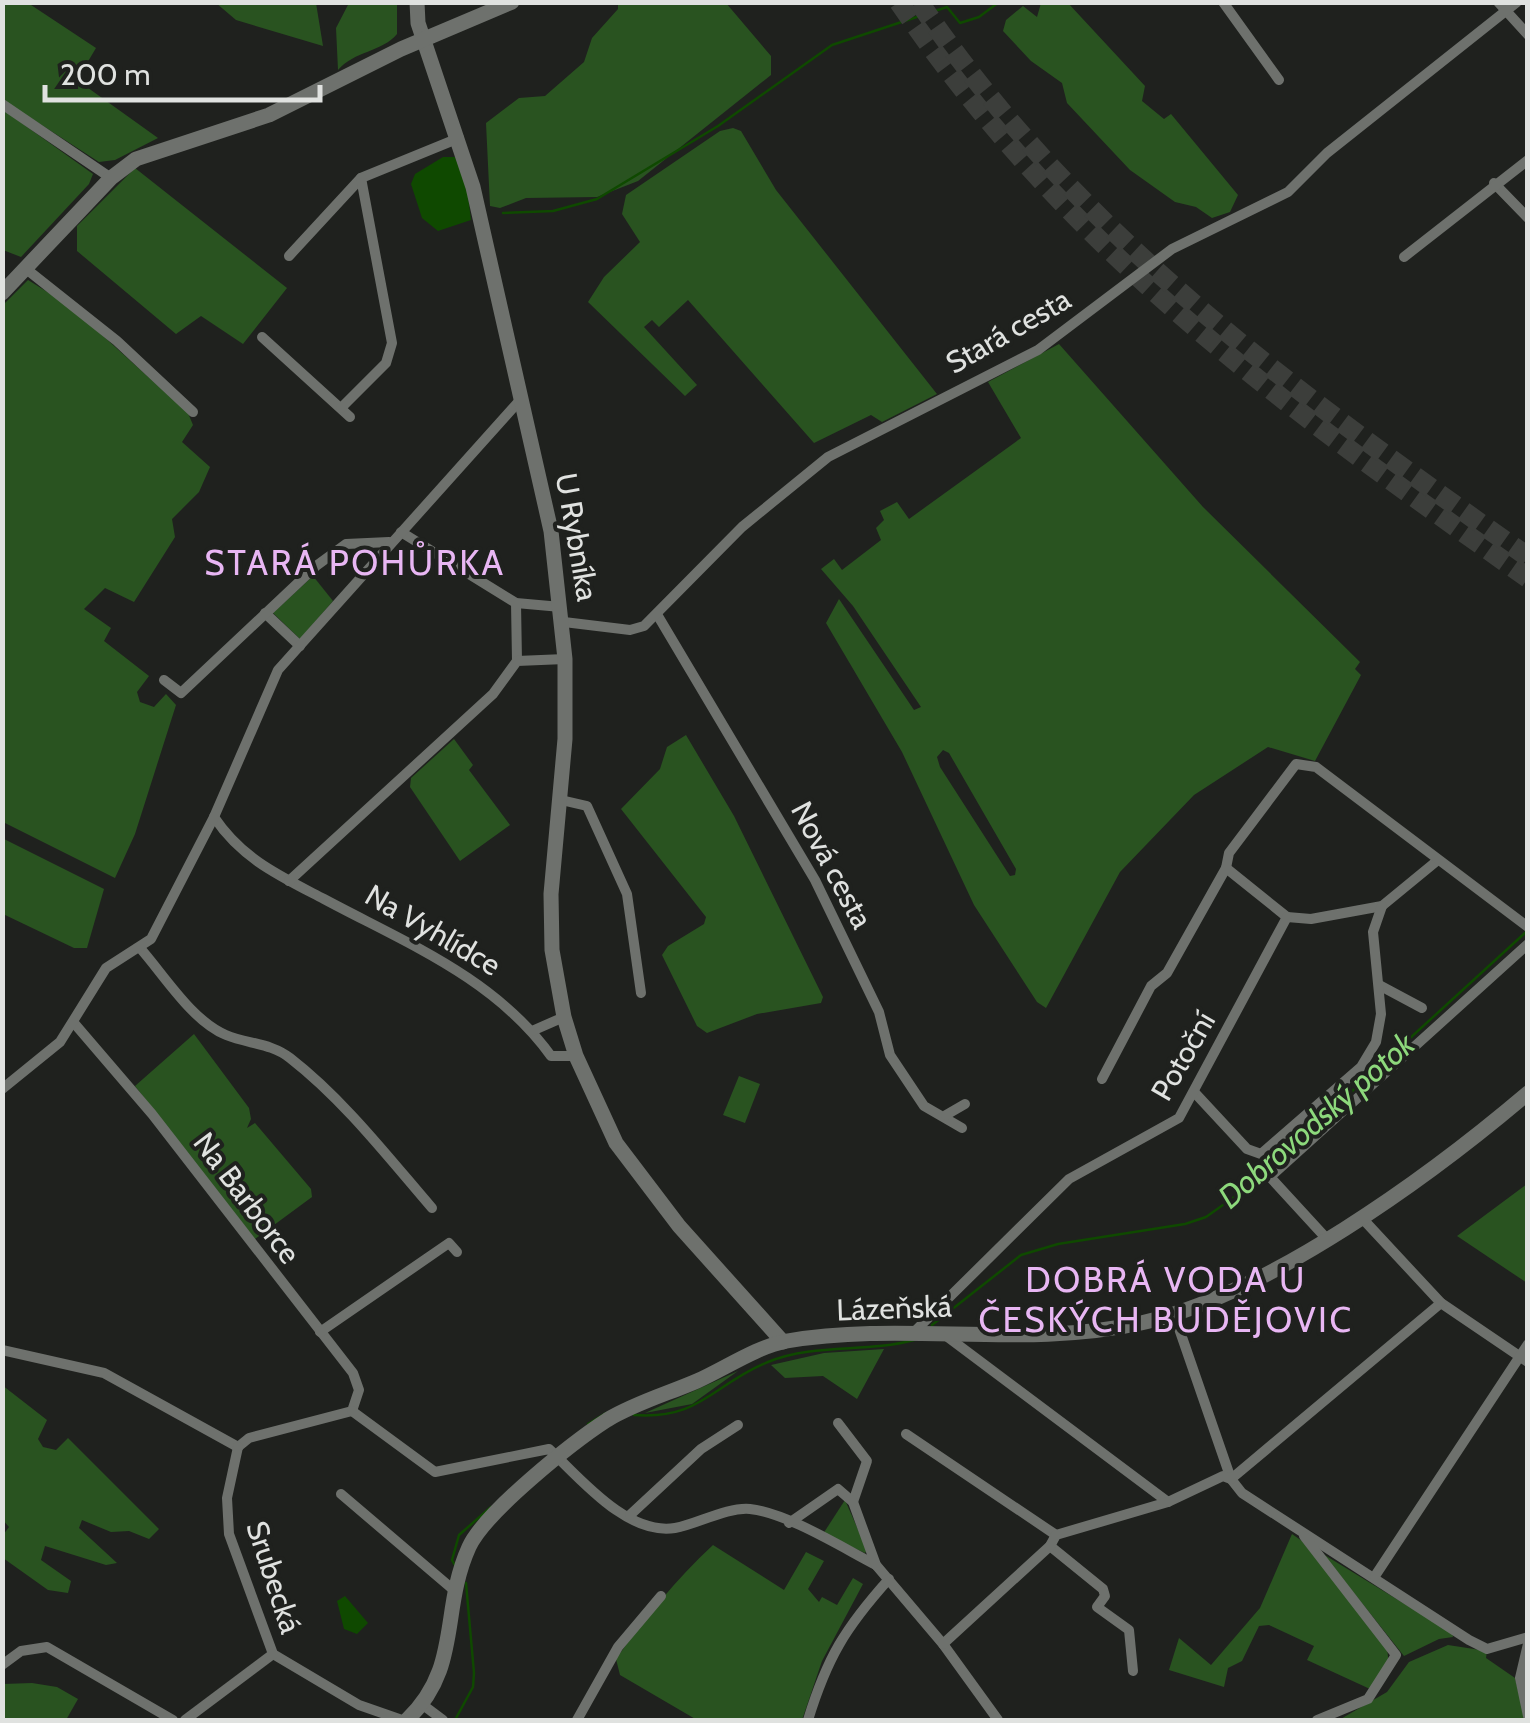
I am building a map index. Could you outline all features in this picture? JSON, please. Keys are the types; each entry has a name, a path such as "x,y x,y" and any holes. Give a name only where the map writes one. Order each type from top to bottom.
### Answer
{"street":[{"name":"U Rybníka","path":"417,2 424,40 459,138 551,531 565,659 552,931 564,1016 576,1056"},
{"path":"2,293 112,178 160,148 269,115 512,2"},
{"path":"1223,2 1279,80"},
{"name":"Stará cesta","path":"658,616 742,527 828,456 1038,350 1172,249 1288,192 1327,152 1503,7 1517,2"},
{"path":"1503,7 1528,35"},
{"path":"2,104 112,178"},
{"path":"289,256 343,192 362,178 459,138"},
{"path":"1404,257 1528,160"},
{"path":"341,408 386,363 392,343 362,178"},
{"path":"1494,183 1528,218"},
{"path":"25,268 117,341 193,412"},
{"path":"262,337 350,417"},
{"path":"2,1089 52,1052 106,968 140,948 167,913 214,818 278,670 521,399"},
{"path":"402,532 516,603 630,630 658,616"},
{"path":"164,680 181,694 346,544 390,542"},
{"path":"289,881 493,694 518,660 516,603"},
{"path":"266,613 300,646"},
{"name":"Nová cesta","path":"658,616 815,880 878,1012 890,1055 924,1106 946,1115 962,1128"},
{"path":"518,660 565,659"},
{"path":"1102,1079 1151,986 1167,973 1226,868 1229,853 1296,764 1306,763 1524,924"},
{"path":"561,800 587,806 627,894 641,993"},
{"name":"Na Vyhlídce","path":"214,818 246,857 471,978 532,1031 551,1056 576,1056"},
{"path":"1226,868 1287,917 1311,919 1396,900 1438,860"},
{"path":"1195,1093 1256,1154 1265,1153 1361,1066 1376,1042 1381,1014 1373,932 1382,906"},
{"name":"Potoční","path":"928,1333 1061,1186 1171,1126 1195,1093 1287,917"},
{"path":"1326,1238 1270,1177 1528,944"},
{"path":"140,948 206,1023 289,1057 364,1129 432,1208"},
{"path":"1379,985 1422,1008"},
{"path":"532,1031 564,1016"},
{"name":"Na Barborce","path":"74,1023 152,1114 353,1374 359,1390 352,1411"},
{"path":"576,1056 616,1143 678,1226 783,1342"},
{"name":"Lázeňská","path":"554,1454 629,1408 783,1342 928,1333 1072,1333 1174,1314 1259,1276 1326,1238 1468,1144 1528,1093"},
{"path":"946,1115 966,1104"},
{"path":"1361,1216 1441,1302 1523,1359"},
{"path":"320,1332 449,1243 457,1252"},
{"path":"1231,1479 1441,1302"},
{"path":"1174,1314 1231,1479 1242,1493 1488,1648 1528,1640 1520,1678 1528,1716"},
{"path":"928,1333 1168,1502"},
{"path":"1374,1576 1523,1359 1528,1344"},
{"path":"2,1350 104,1373 238,1447 250,1438 352,1411 440,1472 489,1458 554,1454"},
{"path":"838,1423 868,1461 853,1502"},
{"path":"630,1515 701,1449 738,1425"},
{"path":"906,1434 1053,1540 1102,1588 1105,1596 1097,1607 1129,1630 1132,1671"},
{"name":"Srubecká","path":"238,1447 228,1498 229,1534 273,1654 359,1705 404,1720"},
{"path":"554,1454 579,1483 630,1515 671,1529 750,1509 789,1523 876,1565 943,1644 998,1720"},
{"path":"404,1720 423,1705 438,1682 464,1562 478,1532 554,1454"},
{"path":"943,1644 1053,1540 1168,1502 1223,1476 1231,1479"},
{"path":"789,1523 838,1488 853,1502 876,1565"},
{"path":"341,1494 458,1588"},
{"path":"1300,1530 1386,1638 1396,1659 1368,1698 1317,1720"},
{"path":"808,1720 824,1666 845,1628 889,1579"},
{"path":"577,1720 618,1647 662,1596"},
{"path":"2,1665 21,1651 47,1647 172,1720"},
{"path":"185,1720 273,1654"},
{"path":"423,1705 444,1720"}],"shaded area":[{"path":"2,3 28,3 96,48 77,80 158,138 115,160 99,162 3,100"},
{"path":"216,3 316,3 323,46 236,20"},
{"path":"349,3 397,3 397,34 338,70 336,28"},
{"path":"618,3 726,3 771,56 771,75 638,181 597,197 526,198 500,208 490,206 486,123 519,98 545,96 584,62 592,38 618,9"},
{"path":"1041,3 1068,3 1145,86 1142,101 1164,119 1171,114 1238,195 1230,212 1212,218 1196,207 1175,202 1130,170 1067,103 1062,83 1031,61 1003,31 1006,20 1023,6 1037,17"},
{"path":"2,109 93,174 89,184 21,257 3,250"},
{"path":"720,131 741,131 776,190 937,394 882,422 871,415 814,443 688,300 659,327 652,320 644,327 697,385 685,396 588,302 604,277 640,242 622,214 626,195"},
{"path":"443,157 455,157 467,188 471,220 438,231 422,218 411,184 415,174"},
{"path":"135,168 287,288 243,344 201,316 176,334 77,251 77,226"},
{"path":"28,280 70,306 188,413 193,425 182,442 210,467 199,492 172,519 175,537 134,602 105,588 84,609 111,628 104,641 149,676 137,692 140,702 154,707 166,694 176,705 135,834 115,878 3,822 2,306"},
{"path":"1059,344 1203,507 1360,662 1355,669 1361,675 1315,761 1268,747 1194,795 1120,872 1046,1008 1037,1002 974,905 902,752 826,623 839,599 914,710 921,707 853,606 821,569 834,559 842,570 881,540 876,528 884,520 880,511 897,502 909,519 1021,438 988,382","holes":["943,750 949,753 1016,869 1015,875 1010,876 940,767 937,757"]},
{"path":"313,576 333,601 300,639 273,613"},
{"path":"686,735 734,816 823,997 821,1003 757,1014 707,1033 697,1026 662,955 668,946 704,924 706,917 621,809 660,769 667,747"},
{"path":"454,739 473,765 469,770 510,825 460,861 410,787 411,778"},
{"path":"2,838 104,889 87,948 74,948 3,914"},
{"path":"194,1034 249,1108 251,1119 247,1128 255,1123 311,1189 312,1197 255,1239 135,1086"},
{"path":"739,1076 760,1084 745,1123 723,1115"},
{"path":"1527,1184 1527,1283 1457,1236"},
{"path":"884,1349 857,1399 823,1376 785,1378 771,1365 824,1353"},
{"path":"738,1371 692,1404 645,1413"},
{"path":"2,1385 47,1420 38,1439 43,1447 56,1450 68,1438 159,1529 149,1539 129,1531 111,1532 82,1520 79,1528 117,1563 106,1565 45,1546 41,1560 71,1581 68,1593 48,1590 3,1558 3,1535 9,1527 2,1519"},
{"path":"845,1500 867,1550 865,1553 823,1534"},
{"path":"1292,1534 1302,1541 1387,1647 1389,1666 1370,1689 1307,1660 1314,1646 1269,1625 1259,1626 1242,1661 1228,1668 1224,1687 1169,1670 1179,1638 1211,1665 1260,1608"},
{"path":"713,1545 784,1590 806,1552 824,1561 808,1589 819,1602 822,1597 837,1605 853,1578 863,1584 822,1661 802,1720 697,1720 620,1675 616,1659 661,1599"},
{"path":"1323,1554 1453,1637 1439,1639 1404,1656"},
{"path":"345,1596 368,1623 357,1634 344,1629 337,1601"},
{"path":"1448,1645 1487,1651 1486,1658 1515,1678 1525,1720 1339,1720 1387,1692 1409,1662"},
{"path":"3,1684 57,1687 78,1699 66,1720 3,1720"}],"waterway":[{"path":"503,213 553,211 597,199 718,126 832,45 947,7 960,23 979,17 999,2"},
{"name":"Dobrovodský potok","path":"932,1325 1021,1255 1058,1244 1185,1224 1206,1217 1244,1190 1526,932"},
{"name":"Dobrovodský potok","path":"634,1415 657,1415 691,1406 749,1371 786,1356 914,1340"},
{"name":"Dobrovodský potok","path":"588,1424 606,1413"},
{"name":"Dobrovodský potok","path":"456,1567 452,1560 459,1535 491,1507"},
{"name":"Dobrovodský potok","path":"455,1720 473,1687 466,1583"}],"tunnel":[{"path":"899,2 965,92 1035,174 1186,320 1351,450 1528,578"},
{"path":"919,2 981,86 1049,165 1121,238 1277,373 1528,557"}],"district":[{"name":"STARÁ POHŮRKA","path":"355,562"},
{"name":"DOBRÁ VODA U ČESKÝCH BUDĚJOVIC","path":"1166,1299"}]}
